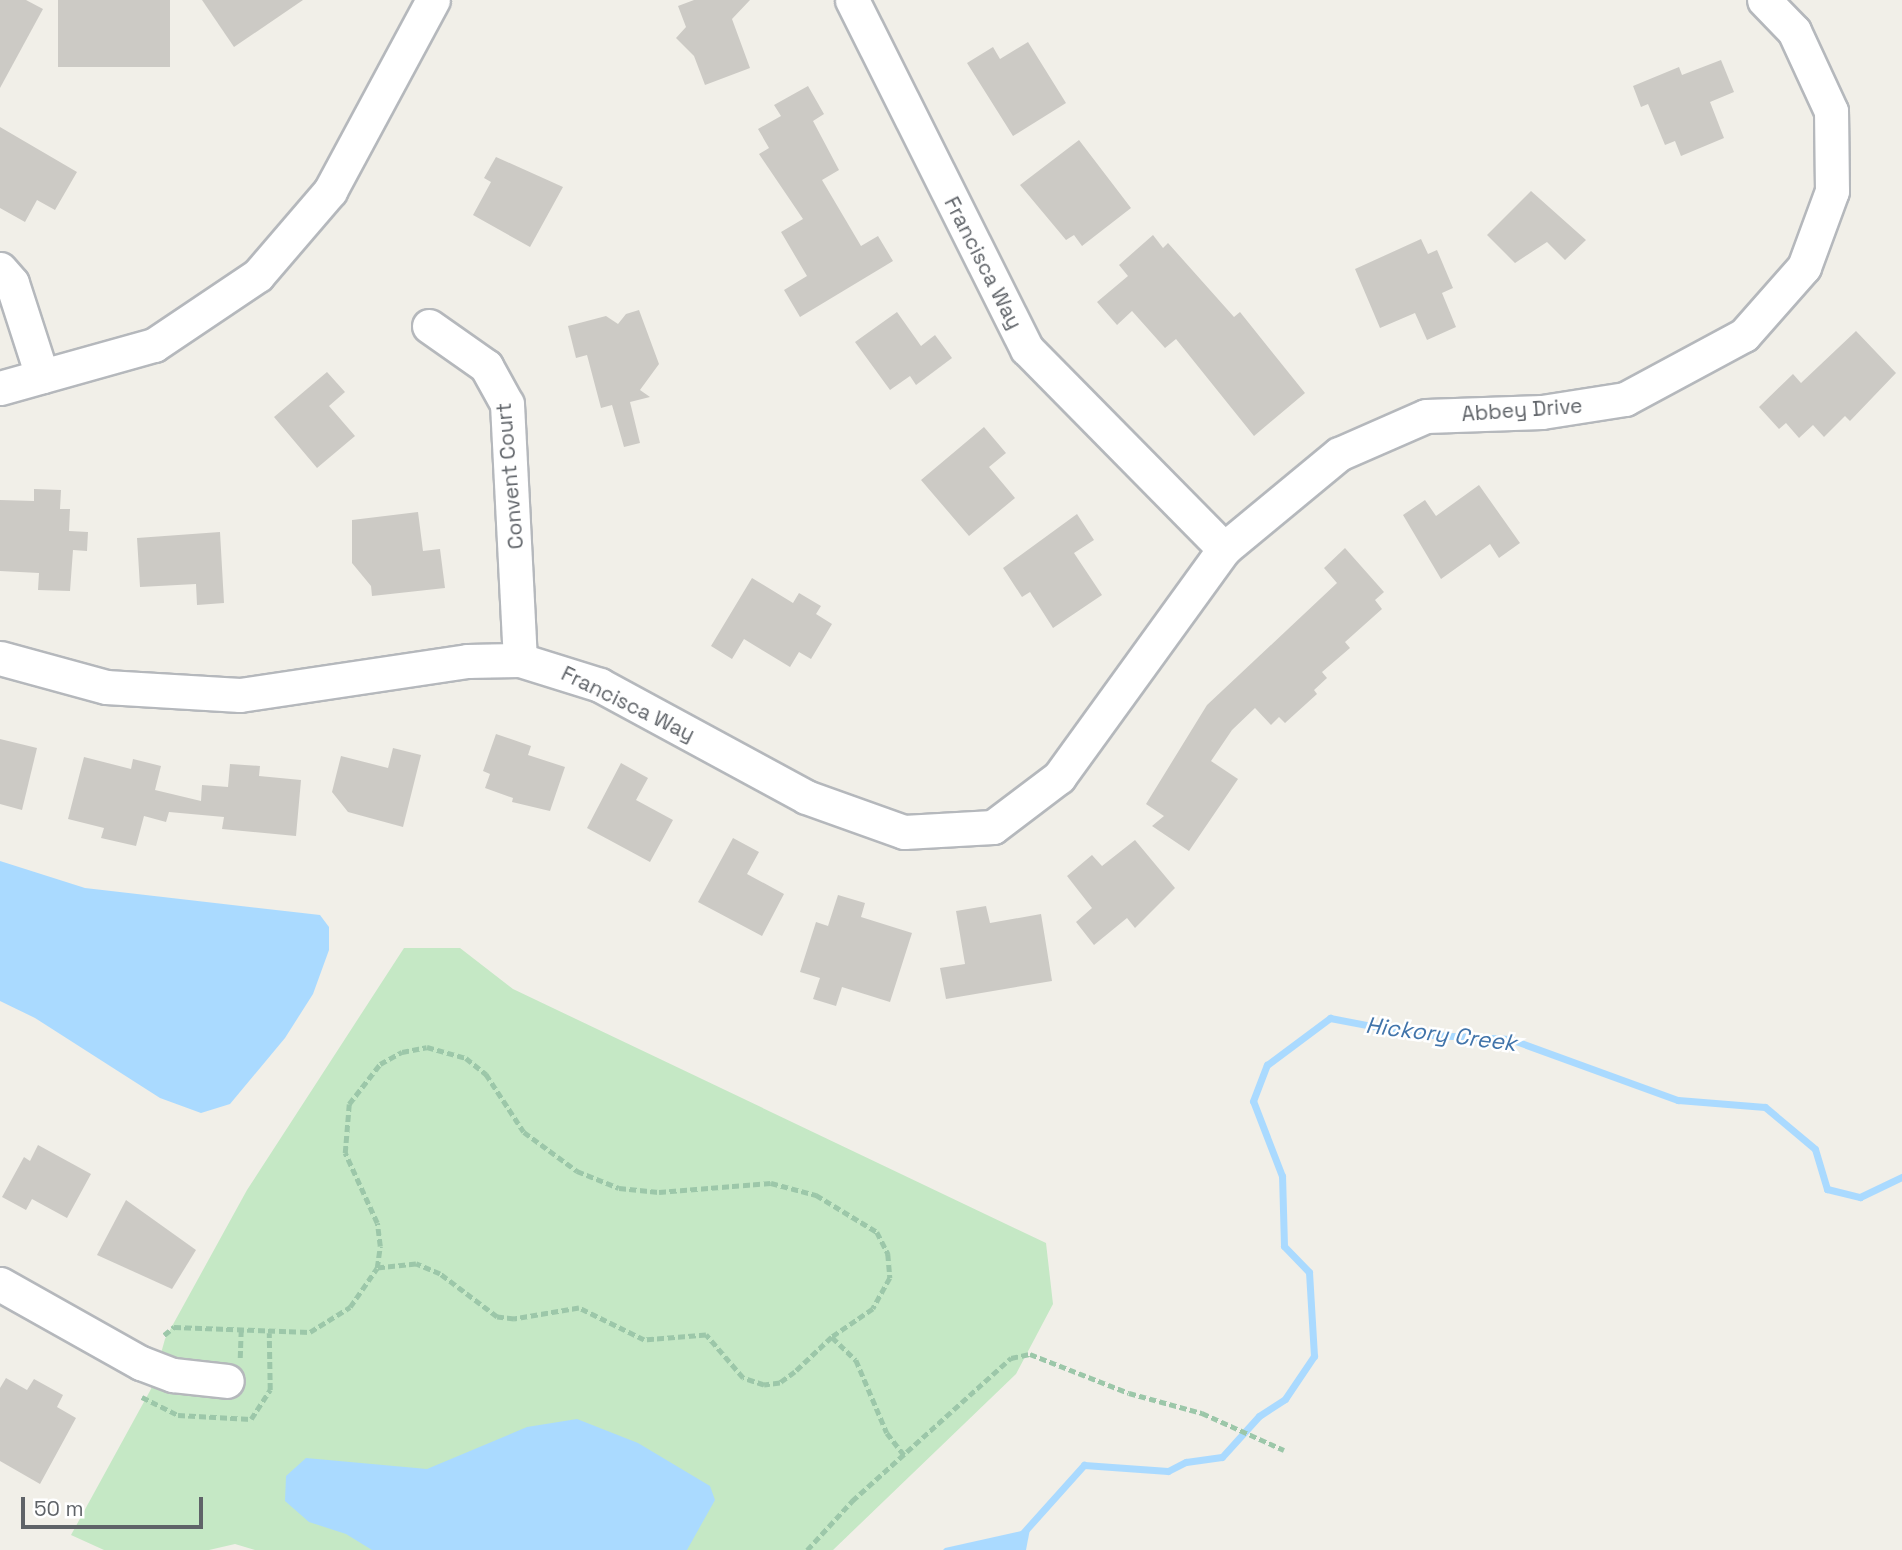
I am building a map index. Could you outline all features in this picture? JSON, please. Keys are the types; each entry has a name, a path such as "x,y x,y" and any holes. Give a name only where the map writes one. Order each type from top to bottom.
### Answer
{"street":[{"path":"0,388 155,345 258,275 330,191 433,0"},
{"name":"Francisca Way","path":"852,0 1027,349 1224,549"},
{"name":"Abbey Drive","path":"1059,777 1224,549 1339,454 1426,416 1542,412 1625,399 1744,335 1804,267 1832,191 1831,111 1794,30 1764,0"},
{"path":"0,269 12,283 42,376"},
{"name":"Convent Court","path":"429,326 486,366 507,404 520,660"},
{"name":"Francisca Way","path":"0,658 106,687 240,695 467,661 520,660 600,685 806,797 904,832 993,827 1059,777"},
{"path":"0,1284 141,1363 173,1375 227,1381"}],"path":[{"path":"164,1335 174,1327 310,1332 350,1307 377,1268 376,1223 345,1153 343,1127 349,1104 380,1064 402,1052 428,1047 466,1058 486,1074 524,1132 545,1152 619,1188 659,1192 771,1183 851,1212 877,1232 888,1254 890,1278 873,1309 832,1337 796,1372 764,1384 743,1378 706,1335 644,1340 579,1307 514,1319 497,1317 440,1274 416,1264 377,1268"},
{"path":"832,1337 856,1360 887,1433 904,1455"},
{"path":"807,1550 904,1455 1011,1358 1030,1354 1129,1393 1202,1413 1284,1450"}],"green space":[{"path":"404,948 460,948 513,989 1046,1243 1053,1304 1016,1374 833,1550 255,1550 235,1544 209,1550 104,1550 71,1535 151,1389 165,1339 247,1190"}],"water":[{"path":"0,861 85,888 320,915 329,927 329,950 313,994 285,1038 230,1104 201,1113 160,1098 35,1018 0,1001"},
{"path":"577,1419 638,1443 710,1486 715,1500 687,1550 372,1550 346,1534 309,1522 285,1501 286,1476 306,1458 427,1469 527,1427"},
{"path":"1030,1529 1026,1550 943,1550 945,1548"}],"building":[{"path":"0,0 26,0 43,9 0,88"},
{"path":"58,0 170,0 170,67 58,67"},
{"path":"202,0 303,0 234,47"},
{"path":"694,0 750,0 732,19 750,68 705,85 694,56 676,38 686,27 678,6"},
{"path":"1028,42 1066,103 1013,136 967,63 993,47 1000,59"},
{"path":"1721,60 1734,92 1710,102 1724,138 1681,156 1675,141 1665,145 1648,104 1641,107 1633,86 1679,67 1682,75"},
{"path":"808,86 824,114 813,121 839,170 822,180 861,246 878,236 893,261 800,317 784,290 807,276 781,232 803,219 759,154 769,148 758,129 781,116 774,105"},
{"path":"0,127 77,172 55,210 37,200 25,222 0,208"},
{"path":"1079,140 1131,208 1082,246 1074,235 1066,240 1020,185"},
{"path":"496,157 563,187 530,247 473,215 491,182 484,178"},
{"path":"1531,191 1586,240 1565,260 1547,242 1515,263 1487,235"},
{"path":"1153,235 1163,248 1168,243 1234,317 1240,312 1305,393 1254,436 1176,339 1165,348 1132,311 1117,325 1097,302 1128,276 1119,265"},
{"path":"1421,239 1428,254 1437,250 1453,288 1442,293 1456,327 1427,340 1415,313 1380,328 1355,269"},
{"path":"639,310 659,364 640,390 650,397 630,402 640,443 624,447 612,405 601,408 587,355 576,358 568,326 606,316 618,324 626,314"},
{"path":"897,312 921,346 935,335 952,358 916,385 910,376 890,390 855,342"},
{"path":"1856,331 1896,373 1850,421 1845,416 1824,437 1813,425 1799,438 1786,423 1779,429 1759,407 1793,374 1801,383"},
{"path":"327,372 345,392 329,406 355,436 317,468 274,417"},
{"path":"984,427 1006,453 989,467 1015,498 969,536 921,480"},
{"path":"1479,485 1520,543 1499,558 1490,544 1441,579 1403,515 1425,500 1436,516"},
{"path":"34,489 61,490 60,509 70,509 69,531 88,532 87,551 73,550 70,591 38,590 39,573 0,571 0,500 34,501"},
{"path":"418,512 423,551 440,549 445,588 372,596 371,586 352,563 352,520"},
{"path":"1077,514 1094,540 1074,553 1102,595 1053,628 1030,592 1022,597 1003,568"},
{"path":"220,532 224,603 197,605 196,584 140,587 137,538"},
{"path":"1345,548 1384,592 1375,600 1382,609 1345,642 1350,648 1322,672 1327,678 1314,690 1317,694 1285,723 1279,717 1271,725 1255,708 1232,730 1211,761 1238,779 1189,851 1152,826 1164,816 1146,804 1207,705 1337,583 1324,568"},
{"path":"752,578 793,603 799,593 821,606 816,614 832,624 811,659 799,652 790,667 744,639 732,659 711,646"},
{"path":"496,734 531,746 528,755 565,767 550,811 512,802 513,798 485,788 490,774 483,771"},
{"path":"0,739 37,748 22,810 0,804"},
{"path":"393,748 421,755 403,827 348,812 332,792 341,756 388,768"},
{"path":"84,757 131,769 133,759 161,766 155,790 201,801 202,785 228,787 230,764 260,766 259,776 301,780 296,836 222,829 224,817 169,812 166,822 144,816 136,846 101,838 104,828 68,819"},
{"path":"621,763 648,778 636,800 673,820 650,862 587,828"},
{"path":"733,838 759,852 747,874 784,894 762,936 698,902"},
{"path":"1135,840 1175,888 1135,928 1127,918 1094,945 1076,922 1092,908 1067,876 1092,855 1102,866"},
{"path":"838,895 865,903 861,917 912,933 890,1002 842,987 836,1006 813,999 820,978 800,972 816,922 828,926"},
{"path":"986,906 990,923 1041,914 1052,981 946,999 940,968 965,964 956,911"},
{"path":"38,1145 91,1174 67,1218 32,1199 26,1210 2,1197 24,1157 30,1161"},
{"path":"126,1200 196,1250 172,1289 97,1255"},
{"path":"6,1378 27,1390 34,1379 63,1395 57,1407 76,1418 40,1484 0,1461 0,1388"}],"waterway":[{"name":"Hickory Creek","path":"1022,1534 1084,1465 1168,1471 1186,1462 1222,1457 1259,1416 1285,1399 1314,1356 1309,1272 1284,1246 1282,1176 1253,1101 1267,1065 1330,1018 1414,1034 1510,1039 1678,1100 1765,1107 1815,1149 1827,1189 1860,1197 1902,1177"}]}
